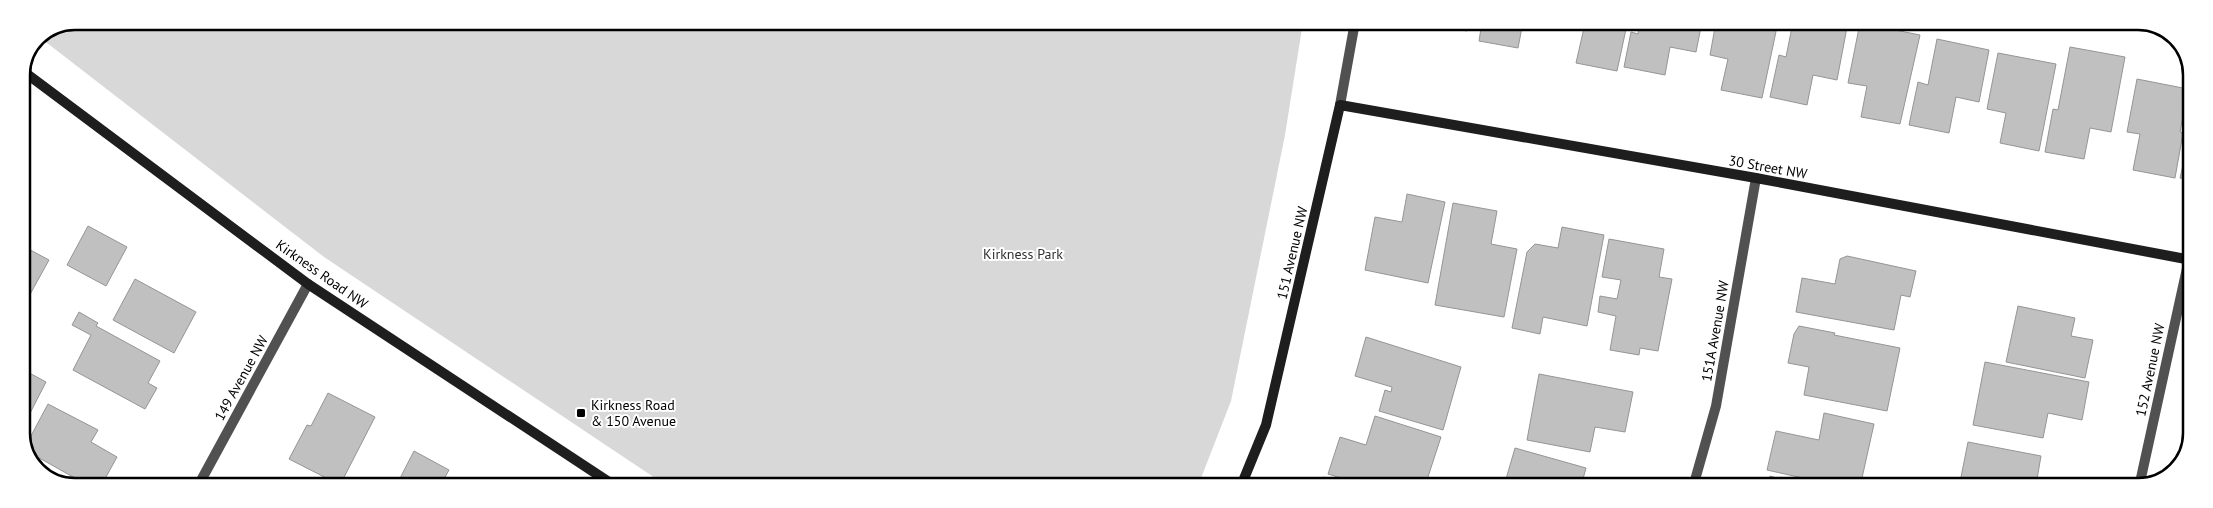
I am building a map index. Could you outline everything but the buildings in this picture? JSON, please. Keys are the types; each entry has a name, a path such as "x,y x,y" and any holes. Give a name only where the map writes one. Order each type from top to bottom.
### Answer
{"street":[{"name":"151 Avenue NW","path":"1245,478 1266,425 1340,105 1354,30"},
{"name":"Kirkness Road NW","path":"30,76 308,284 603,478"},
{"name":"30 Street NW","path":"1340,105 1756,178 2183,259"},
{"name":"151A Avenue NW","path":"1695,478 1716,406 1756,178"},
{"name":"149 Avenue NW","path":"202,478 308,284"},
{"name":"152 Avenue NW","path":"2141,478 2183,291"}],"green space":[{"name":"Kirkness Park","path":"75,30 1302,30 1285,135 1231,401 1201,478 655,478 324,257 45,41 58,33"}],"place":[{"name":"Kirkness Road & 150 Avenue","path":"581,413"}]}
